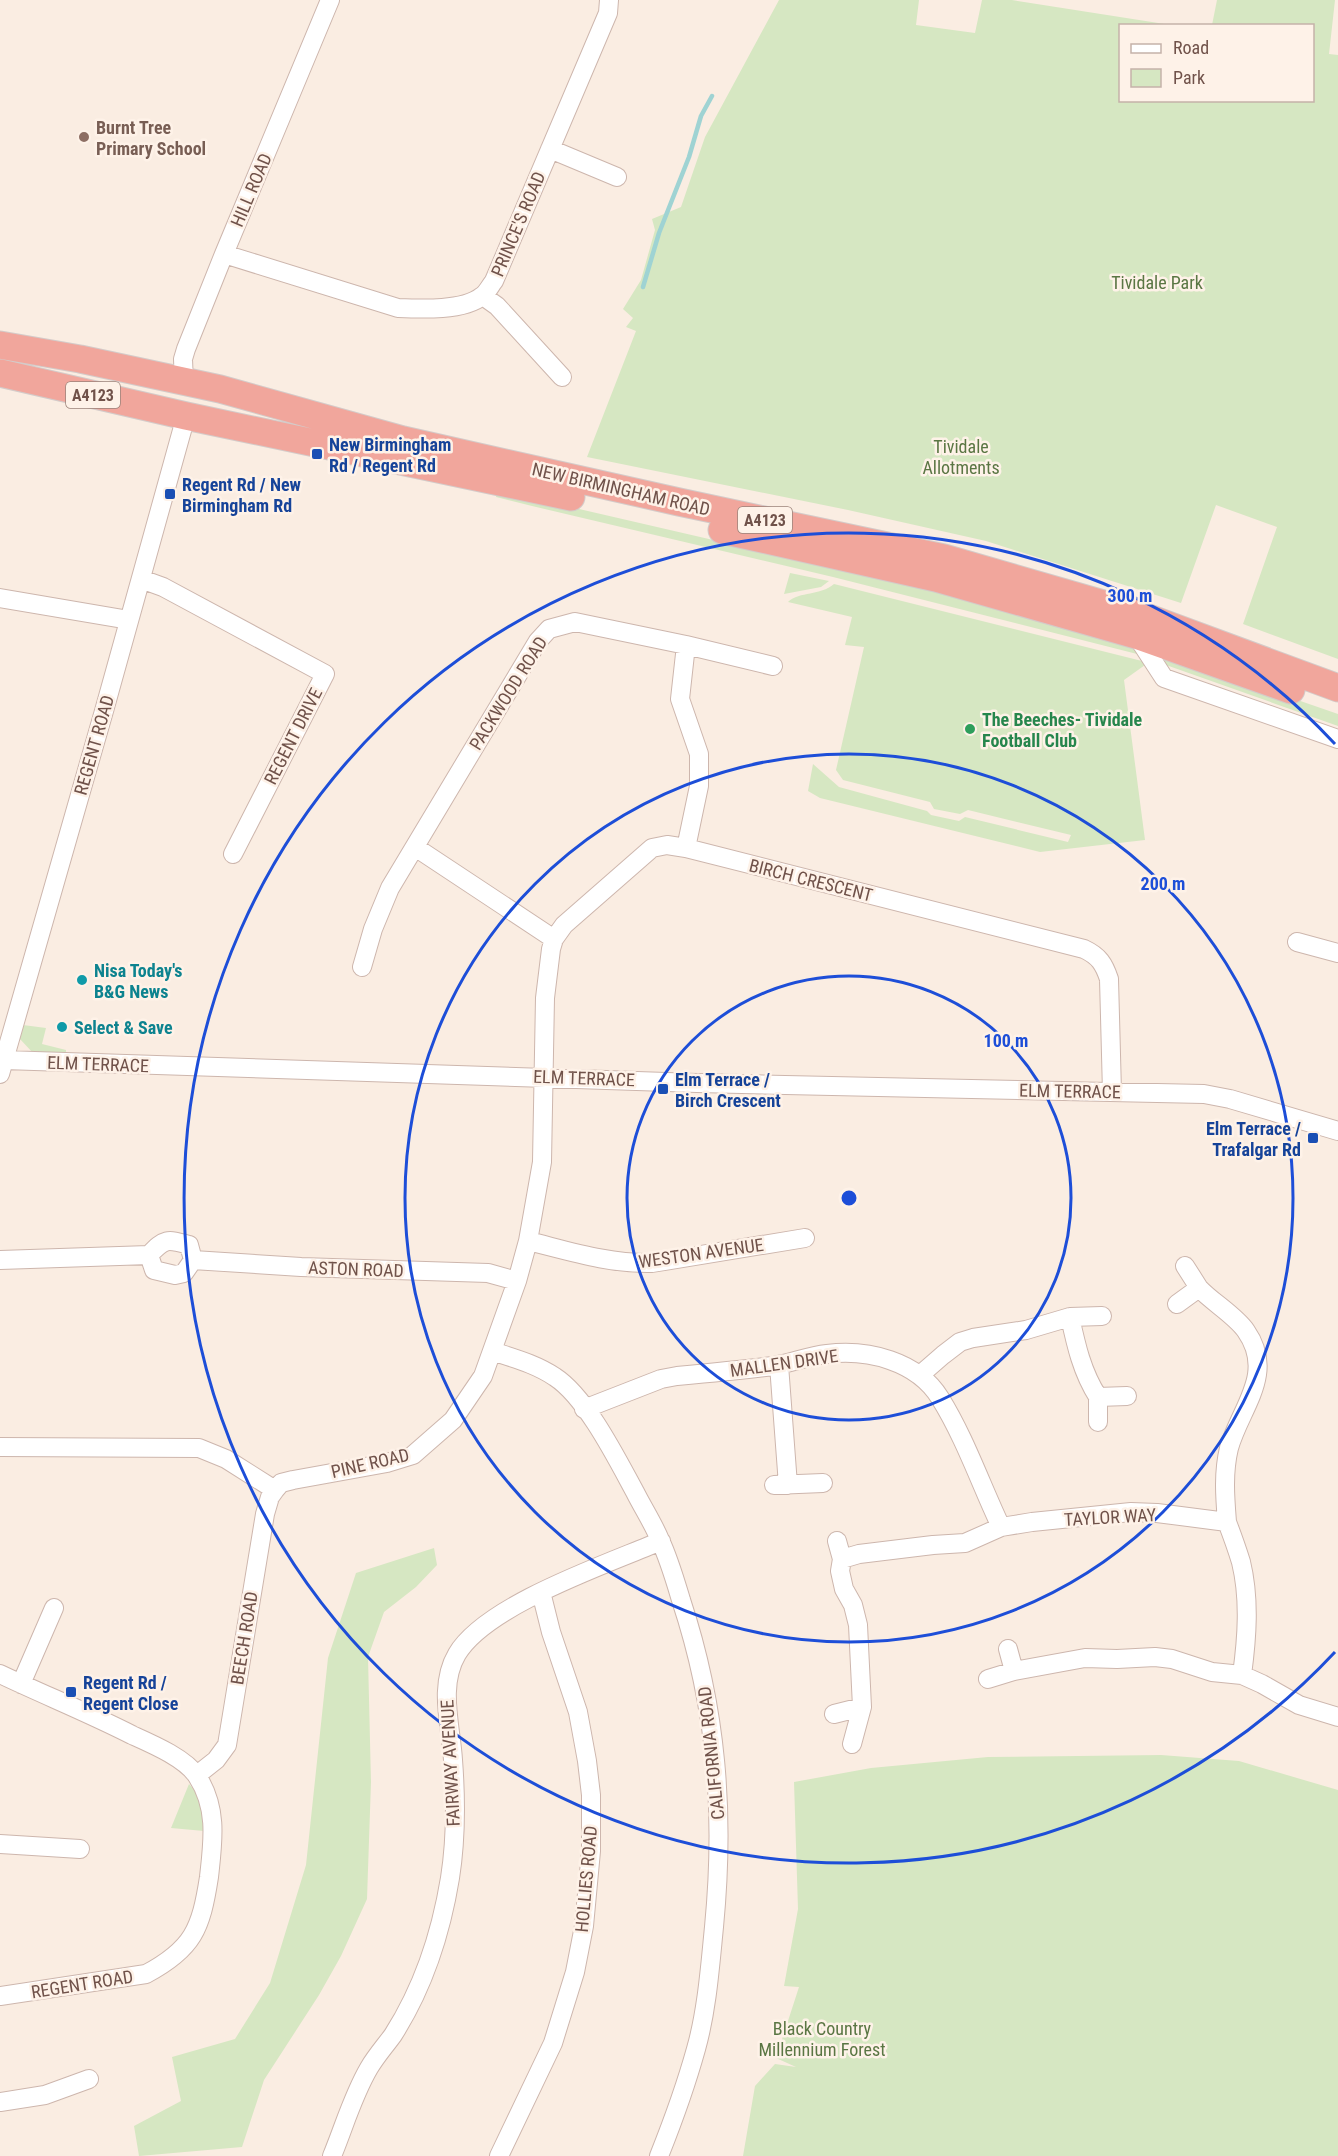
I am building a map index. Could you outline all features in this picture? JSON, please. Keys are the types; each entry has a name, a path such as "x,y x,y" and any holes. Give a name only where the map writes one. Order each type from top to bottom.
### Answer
{"highway":[{"name":"NEW BIRMINGHAM ROAD","path":"0,345 80,359 220,389 403,440 944,558 1138,614 1338,688"},
{"path":"0,350 162,392 186,416"},
{"name":"NEW BIRMINGHAM ROAD","path":"0,373 186,416 421,464 936,578 1136,635 1338,707"},
{"path":"184,383 186,416"}],"street":[{"name":"HILL ROAD","path":"184,383 183,359 186,349 330,0"},
{"name":"PRINCE'S ROAD","path":"224,254 398,308 420,309 465,305 483,296 494,281 608,13 609,0"},
{"path":"550,148 617,177"},
{"path":"483,296 497,306 562,377"},
{"name":"REGENT ROAD","path":"1,1063 186,416"},
{"name":"REGENT DRIVE","path":"141,579 163,587 325,674 233,854"},
{"path":"0,598 129,620"},
{"name":"PACKWOOD ROAD","path":"362,967 373,930 390,888 538,641 549,629 575,622 773,666"},
{"path":"1136,635 1164,678 1338,739"},
{"path":"686,645 680,699 699,754 699,786 686,848"},
{"name":"BIRCH CRESCENT","path":"544,1077 545,998 548,964 554,939 564,925 652,848 667,844 1084,949 1096,955 1104,965 1109,979 1112,1092"},
{"path":"415,847 554,939"},
{"path":"1297,942 1338,953"},
{"name":"ELM TERRACE","path":"1,1063 697,1083 1204,1094 1230,1099 1338,1131"},
{"name":"PINE ROAD","path":"275,1490 281,1483 387,1463 414,1455 453,1420 483,1376 517,1281 528,1241 542,1162 544,1077"},
{"name":"WESTON AVENUE","path":"528,1241 606,1261 628,1264 652,1263 805,1238"},
{"path":"0,1260 149,1255 161,1242 170,1239 189,1245 193,1260 184,1273 175,1275 154,1270 149,1255"},
{"name":"ASTON ROAD","path":"193,1260 301,1267 488,1273 517,1281"},
{"path":"1185,1266 1199,1288 1247,1332 1257,1359 1254,1391 1235,1433 1225,1470 1227,1522 1241,1562 1246,1592 1245,1651 1242,1675"},
{"path":"1177,1304 1199,1288"},
{"path":"920,1374 960,1342 972,1338 1026,1330 1070,1317 1102,1316"},
{"path":"1070,1317 1078,1355 1090,1385 1098,1397 1098,1422"},
{"name":"CALIFORNIA ROAD","path":"492,1351 522,1361 557,1378 573,1394 607,1440 661,1541 695,1642 710,1715 719,1803 718,1883 711,1960 697,2046 679,2104 659,2156"},
{"name":"MALLEN DRIVE","path":"584,1409 661,1379 779,1365 828,1354 865,1354 883,1358 920,1374 940,1397 960,1435 1000,1527"},
{"path":"779,1365 781,1485 823,1483"},
{"path":"1098,1397 1127,1396"},
{"path":"0,1447 199,1448 226,1459 275,1490"},
{"name":"BEECH ROAD","path":"197,1775 216,1760 227,1745 265,1514 270,1497 275,1490"},
{"name":"TAYLOR WAY","path":"852,1744 862,1707 858,1625 853,1605 844,1589 839,1550 858,1554 965,1543 1000,1527 1131,1512 1179,1515 1227,1522"},
{"name":"FAIRWAY AVENUE","path":"332,2156 369,2068 393,2034 426,1970 443,1913 451,1877 454,1794 446,1693 449,1671 457,1655 469,1638 485,1624 541,1592 661,1541"},
{"name":"HOLLIES ROAD","path":"499,2156 553,2043 575,1972 584,1926 591,1851 591,1795 578,1712 551,1632 541,1592"},
{"path":"21,1684 54,1608"},
{"path":"1008,1649 1014,1671"},
{"path":"988,1679 1014,1671 1085,1658 1155,1657 1172,1659 1212,1672 1242,1675 1299,1705 1338,1717"},
{"path":"0,1674 164,1750 197,1775"},
{"path":"834,1714 862,1707"},
{"name":"REGENT ROAD","path":"0,1996 146,1974 167,1963 187,1945 199,1925 202,1914 207,1892 214,1827 208,1800 197,1775"},
{"path":"0,1844 80,1849"},
{"path":"0,2102 45,2095 89,2079"}],"green space":[{"name":"Tividale Park","path":"779,0 919,0 916,25 975,33 982,0 1012,0 1165,24 1119,24 1119,102 1314,102 1314,24 1212,24 1217,0 1335,0 1329,54 1338,55 1338,659 1243,624 1277,527 1216,505 1181,603 986,541 848,510 587,457 636,331 626,327 633,318 623,309 641,280 655,230 652,219 681,207 705,137"},
{"path":"497,490 912,586 1073,627 1135,648 1141,655 833,577 496,497"},
{"path":"790,573 829,581 821,587 784,594"},
{"path":"834,584 1142,661 1145,665 1124,680 1145,840 1040,852 820,798 808,791 813,764 839,787 927,811 931,815 959,821 965,817 1068,842 1071,835 968,810 960,814 934,809 930,802 843,780 836,770 864,647 845,645 852,617 788,602 798,596 823,590"},
{"path":"1162,653 1338,714 1338,726 1166,665"},
{"path":"23,1025 46,1028 42,1044 66,1050 66,1055 34,1054 19,1038"},
{"path":"434,1548 437,1565 416,1587 384,1612 368,1657 371,1782 367,1899 341,1956 319,1995 264,2080 242,2147 139,2156 134,2126 181,2101 172,2057 235,2039 270,1983 306,1865 328,1658 356,1573"},
{"name":"Black Country Millennium Forest","path":"1161,1755 1239,1761 1338,1790 1338,2156 743,2156 755,2086 775,2064 796,2067 776,2058 799,1987 784,1986 798,1909 794,1782 871,1768 988,1757"},
{"path":"189,1784 200,1800 204,1831 171,1828"}],"waterway":[{"path":"643,287 659,233 689,157 701,116 712,96"}],"place":[{"name":"Burnt Tree Primary School","path":"84,137"},
{"name":"New Birmingham Rd / Regent Rd","path":"317,454"},
{"name":"Regent Rd / New Birmingham Rd","path":"170,494"},
{"name":"The Beeches- Tividale Football Club","path":"970,729"},
{"name":"Nisa Today's B&G News","path":"82,980"},
{"name":"Select & Save","path":"62,1027"},
{"name":"Elm Terrace / Birch Crescent","path":"663,1089"},
{"name":"Elm Terrace / Trafalgar Rd","path":"1313,1138"},
{"name":"Regent Rd / Regent Close","path":"71,1692"}],"park label":[{"name":"Tividale Allotments","path":"961,456"}]}
